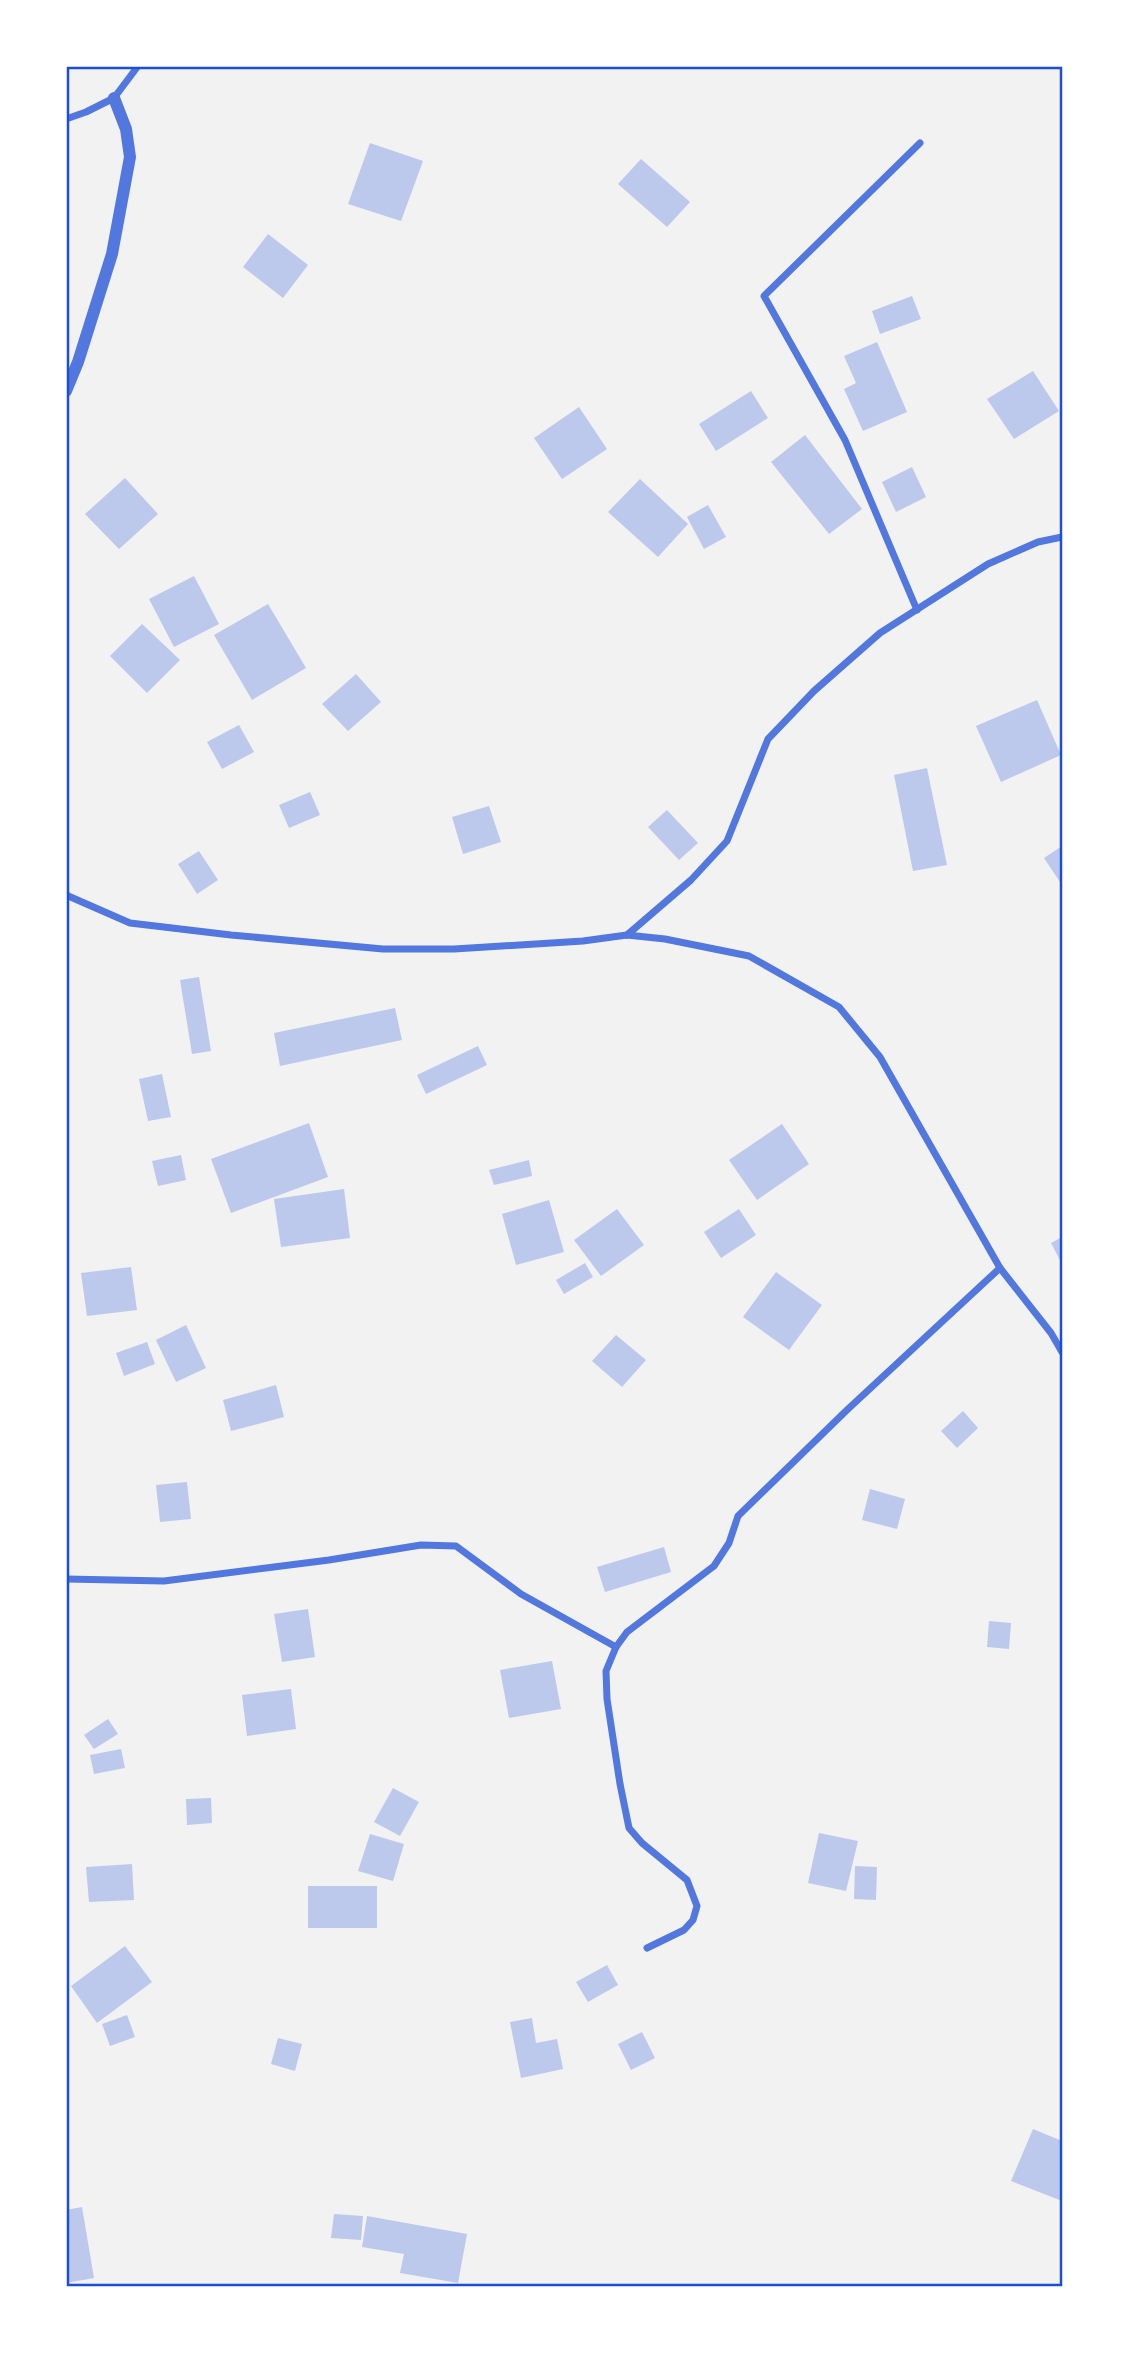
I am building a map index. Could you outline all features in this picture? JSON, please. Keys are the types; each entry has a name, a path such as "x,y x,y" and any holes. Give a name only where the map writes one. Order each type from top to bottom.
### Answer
{"street":[{"path":"66,118 86,112 114,97 138,66"},
{"path":"66,391 78,362 112,254 130,157 126,129 114,97"},
{"path":"918,610 845,440 764,296 920,143"},
{"path":"627,935 691,880 727,841 768,739 814,691 880,633 988,564 1038,542 1062,537"},
{"path":"66,895 130,923 383,949 454,949 583,942 627,935 665,939 748,957 839,1007 880,1057 1000,1268 1051,1333 1062,1352"},
{"path":"647,1948 684,1930 694,1920 697,1906 687,1880 642,1843 629,1828 607,1699 607,1671 616,1647 627,1632 714,1566 729,1543 738,1516 1000,1268"},
{"path":"66,1579 164,1581 422,1545 456,1546 521,1594 616,1647"}],"building":[{"path":"370,143 423,161 401,221 348,204"},
{"path":"641,159 690,202 667,227 618,184"},
{"path":"268,234 308,265 283,298 243,267"},
{"path":"912,296 921,319 880,334 872,311"},
{"path":"877,342 907,412 863,431 844,389 856,383 844,356"},
{"path":"1033,371 1059,411 1014,439 987,399"},
{"path":"751,391 768,418 716,451 699,424"},
{"path":"579,407 607,449 562,479 534,438"},
{"path":"805,435 862,509 829,534 771,462"},
{"path":"912,467 926,497 896,512 882,482"},
{"path":"125,478 158,514 119,549 85,514"},
{"path":"640,479 688,524 658,557 608,512"},
{"path":"708,505 726,537 704,549 687,517"},
{"path":"194,576 219,624 174,647 149,599"},
{"path":"268,604 306,668 252,700 214,635"},
{"path":"142,624 180,660 147,693 110,656"},
{"path":"356,674 381,702 348,731 322,704"},
{"path":"1037,700 1061,755 1001,782 976,726"},
{"path":"239,725 254,752 222,769 207,742"},
{"path":"927,768 947,865 913,871 894,775"},
{"path":"310,792 320,815 289,828 279,805"},
{"path":"489,806 501,842 463,854 452,817"},
{"path":"667,810 698,843 679,860 648,827"},
{"path":"1062,846 1062,885 1044,858"},
{"path":"199,851 218,880 197,894 178,864"},
{"path":"199,977 211,1051 192,1054 180,980"},
{"path":"395,1008 402,1040 280,1066 274,1033"},
{"path":"478,1046 487,1065 426,1094 417,1075"},
{"path":"162,1074 171,1117 148,1121 139,1079"},
{"path":"309,1123 328,1177 231,1213 211,1159"},
{"path":"782,1124 809,1164 757,1200 729,1160"},
{"path":"181,1155 186,1180 158,1186 152,1161"},
{"path":"529,1160 532,1176 494,1185 489,1170"},
{"path":"344,1189 350,1238 281,1247 274,1199"},
{"path":"549,1200 564,1252 516,1265 502,1214"},
{"path":"617,1209 644,1245 601,1276 574,1240"},
{"path":"739,1209 756,1235 721,1258 704,1232"},
{"path":"1062,1237 1062,1264 1051,1243"},
{"path":"585,1263 593,1277 564,1294 556,1280"},
{"path":"131,1267 137,1310 87,1316 81,1273"},
{"path":"776,1272 822,1305 789,1350 743,1317"},
{"path":"186,1325 206,1368 176,1382 156,1340"},
{"path":"616,1335 646,1360 622,1387 592,1361"},
{"path":"147,1342 155,1364 124,1376 116,1353"},
{"path":"276,1385 284,1417 231,1431 223,1400"},
{"path":"963,1411 978,1428 957,1448 941,1431"},
{"path":"187,1482 191,1519 160,1522 156,1485"},
{"path":"870,1489 905,1499 897,1529 862,1520"},
{"path":"664,1547 671,1572 605,1592 597,1567"},
{"path":"308,1609 315,1657 282,1662 274,1614"},
{"path":"989,1621 1011,1623 1009,1649 987,1647"},
{"path":"552,1661 561,1709 509,1718 500,1670"},
{"path":"291,1689 296,1729 247,1736 242,1695"},
{"path":"108,1719 118,1734 94,1749 84,1735"},
{"path":"121,1749 125,1768 94,1774 90,1755"},
{"path":"393,1788 419,1802 400,1836 374,1822"},
{"path":"211,1798 212,1823 187,1825 186,1799"},
{"path":"819,1833 858,1841 846,1891 808,1883"},
{"path":"370,1834 404,1844 393,1881 358,1871"},
{"path":"132,1864 134,1900 89,1902 86,1867"},
{"path":"855,1866 877,1867 876,1900 854,1899"},
{"path":"308,1886 377,1886 377,1928 308,1928"},
{"path":"125,1946 152,1982 97,2023 71,1986"},
{"path":"607,1965 618,1985 588,2002 576,1982"},
{"path":"127,2015 135,2037 110,2046 102,2024"},
{"path":"532,2018 536,2043 557,2039 563,2069 521,2078 510,2022"},
{"path":"642,2032 655,2058 631,2070 618,2044"},
{"path":"278,2038 302,2044 295,2071 271,2064"},
{"path":"1033,2129 1062,2141 1062,2201 1011,2181"},
{"path":"82,2207 94,2278 66,2283 66,2210"},
{"path":"334,2214 363,2216 361,2240 331,2238"},
{"path":"367,2216 467,2234 458,2283 400,2273 404,2254 362,2247"}]}
